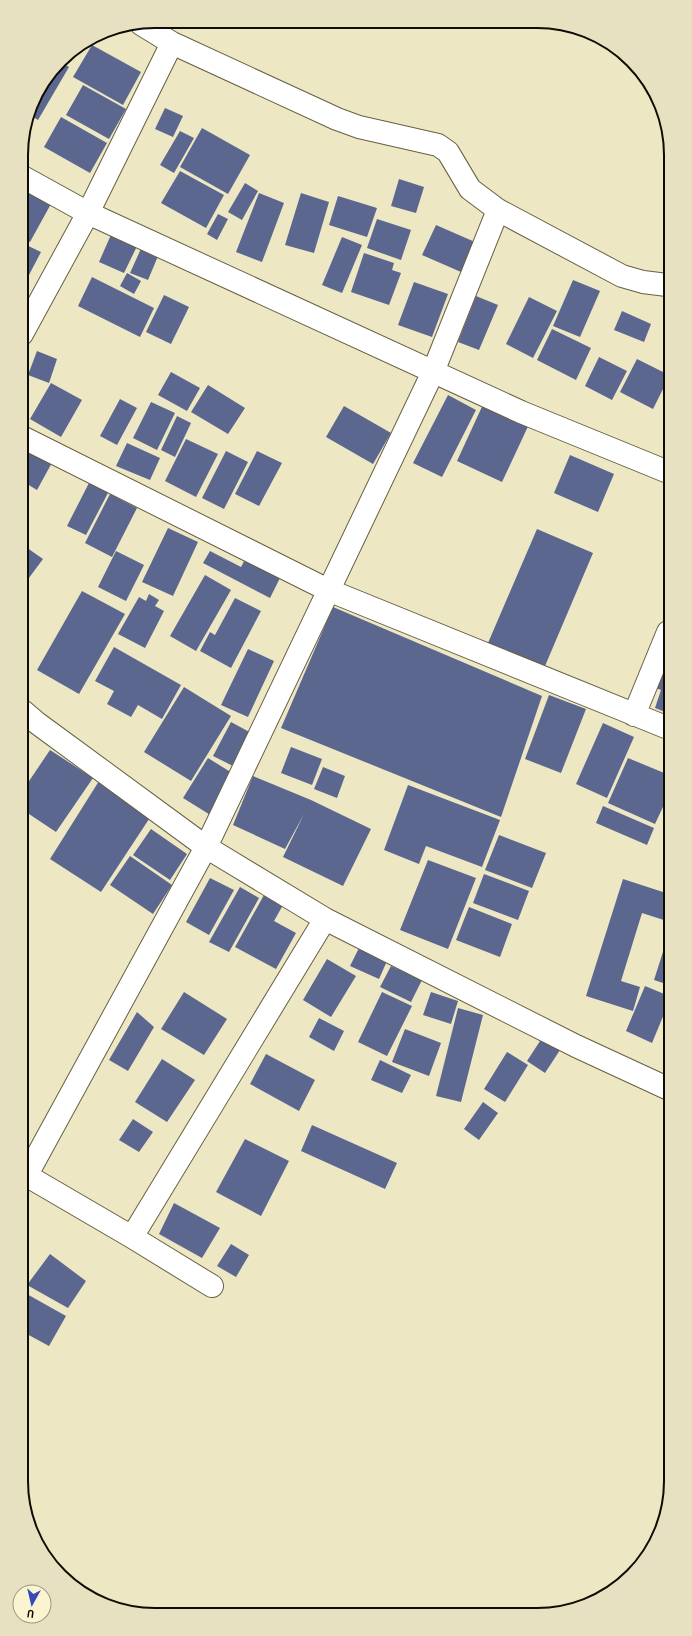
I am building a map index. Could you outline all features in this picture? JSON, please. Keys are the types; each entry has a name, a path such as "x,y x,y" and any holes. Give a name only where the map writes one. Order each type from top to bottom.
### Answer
{"street":[{"path":"148,28 172,43 337,119 359,127 438,145 448,152 470,189 498,210 622,276 643,282 664,285"},
{"path":"28,323 88,213 172,43"},
{"path":"28,180 88,213 433,372 521,412 664,470"},
{"path":"28,1172 206,847 433,372 498,210"},
{"path":"28,440 328,590 664,726"},
{"path":"634,715 664,642"},
{"path":"28,715 206,847 325,919 576,1046 664,1086"},
{"path":"132,1237 325,919"},
{"path":"28,1179 132,1237 212,1286"}],"building":[{"path":"92,45 141,72 123,105 73,77"},
{"path":"65,65 69,67 38,120 34,117 41,99 54,78"},
{"path":"83,85 126,109 109,139 66,115"},
{"path":"165,108 183,116 173,137 155,129"},
{"path":"61,117 107,143 90,173 44,147"},
{"path":"202,128 250,155 228,194 180,167"},
{"path":"180,131 194,138 174,173 160,165"},
{"path":"180,171 224,195 206,228 161,203"},
{"path":"399,179 424,187 416,213 391,206"},
{"path":"245,183 258,191 242,220 228,212"},
{"path":"28,190 52,202 30,242 28,241"},
{"path":"259,193 284,203 262,262 236,252"},
{"path":"301,193 329,202 314,253 285,245"},
{"path":"338,196 377,208 367,237 329,225"},
{"path":"218,214 228,219 217,240 207,234"},
{"path":"377,219 411,230 401,260 367,248"},
{"path":"436,225 475,242 461,272 422,255"},
{"path":"114,228 140,240 124,273 99,262"},
{"path":"342,237 362,245 342,293 322,285"},
{"path":"144,242 161,249 148,280 130,273"},
{"path":"28,246 41,252 28,275"},
{"path":"364,253 394,263 392,270 401,273 389,305 351,292"},
{"path":"127,273 141,281 134,294 120,286"},
{"path":"92,277 154,308 140,337 78,306"},
{"path":"573,280 600,291 580,337 553,326"},
{"path":"414,282 448,294 432,337 398,325"},
{"path":"164,295 189,307 171,344 146,332"},
{"path":"476,296 498,305 479,350 458,342"},
{"path":"529,297 557,311 533,358 506,344"},
{"path":"622,311 651,324 644,342 614,330"},
{"path":"552,329 591,348 576,380 537,360"},
{"path":"37,351 57,359 49,383 28,375"},
{"path":"599,357 627,371 612,400 585,386"},
{"path":"637,359 664,372 664,387 653,409 620,392"},
{"path":"171,372 200,388 187,411 158,395"},
{"path":"51,383 82,400 61,437 30,419"},
{"path":"208,385 245,408 228,434 191,412"},
{"path":"448,395 476,410 442,477 413,463"},
{"path":"486,398 531,420 502,482 457,461"},
{"path":"120,399 137,408 117,445 100,436"},
{"path":"151,402 175,413 157,450 133,438"},
{"path":"344,406 391,433 373,464 326,437"},
{"path":"177,416 191,423 175,457 161,450"},
{"path":"186,439 218,454 196,497 165,481"},
{"path":"127,443 160,458 150,480 116,466"},
{"path":"28,446 54,459 37,490 28,485"},
{"path":"226,451 248,462 224,509 202,498"},
{"path":"257,451 282,463 259,506 235,494"},
{"path":"570,455 614,474 598,512 554,493"},
{"path":"90,481 109,491 86,535 67,526"},
{"path":"110,494 137,508 112,557 85,543"},
{"path":"168,528 198,542 173,596 142,582"},
{"path":"537,529 593,553 545,666 488,643"},
{"path":"28,548 43,559 28,579"},
{"path":"116,551 144,565 126,601 98,587"},
{"path":"210,551 241,567 248,554 283,572 270,598 203,563"},
{"path":"205,575 231,590 196,651 170,636"},
{"path":"82,591 125,614 79,694 37,670"},
{"path":"149,594 159,600 155,606 164,611 145,648 118,634 139,597 146,601"},
{"path":"235,598 261,611 231,668 200,651 210,632 215,635"},
{"path":"333,607 542,696 501,817 281,728"},
{"path":"114,647 181,685 162,719 138,705 131,717 107,704 114,691 95,681"},
{"path":"248,649 274,661 248,717 221,705"},
{"path":"658,665 664,667 664,711 655,708 661,690 650,686"},
{"path":"184,687 231,716 191,781 144,752"},
{"path":"549,695 586,709 561,773 525,759"},
{"path":"231,722 255,735 237,768 213,756"},
{"path":"603,723 634,737 607,798 576,784"},
{"path":"291,747 322,759 312,785 281,773"},
{"path":"50,750 93,778 56,832 28,813 28,783"},
{"path":"208,758 237,776 212,816 183,798"},
{"path":"628,758 664,773 664,805 655,824 608,803"},
{"path":"323,767 345,776 337,798 314,789"},
{"path":"253,776 311,800 371,829 343,886 283,857 304,814 285,849 233,825"},
{"path":"99,781 153,813 101,892 50,859"},
{"path":"408,785 500,820 482,867 426,846 419,864 384,850"},
{"path":"603,806 654,828 647,845 596,823"},
{"path":"151,829 187,854 170,880 133,855"},
{"path":"499,835 546,853 532,888 485,870"},
{"path":"130,856 172,885 153,914 110,885"},
{"path":"428,860 476,878 448,949 400,930"},
{"path":"484,874 529,891 518,920 473,903"},
{"path":"210,878 234,890 209,935 186,922"},
{"path":"623,879 664,892 664,920 642,913 621,981 640,987 633,1011 586,996"},
{"path":"240,887 259,898 229,952 209,942"},
{"path":"264,895 283,905 274,921 296,933 276,969 235,947"},
{"path":"469,907 512,924 500,957 456,940"},
{"path":"359,948 387,961 379,979 350,966"},
{"path":"664,949 664,983 654,980"},
{"path":"327,959 356,976 331,1017 303,1000"},
{"path":"391,966 422,980 411,1002 380,987"},
{"path":"645,986 664,994 664,1014 652,1043 626,1031"},
{"path":"184,992 227,1019 204,1055 161,1029"},
{"path":"382,992 412,1006 387,1056 358,1042"},
{"path":"431,992 458,1001 451,1024 423,1015"},
{"path":"458,1008 483,1015 461,1102 436,1096"},
{"path":"137,1012 154,1027 128,1071 109,1060"},
{"path":"319,1018 344,1031 334,1051 309,1037"},
{"path":"405,1029 441,1043 429,1076 392,1062"},
{"path":"542,1038 560,1050 545,1073 527,1061"},
{"path":"507,1052 528,1065 505,1102 484,1089"},
{"path":"266,1054 315,1080 299,1111 250,1084"},
{"path":"162,1059 195,1080 167,1122 135,1102"},
{"path":"380,1060 411,1075 402,1093 371,1080"},
{"path":"483,1102 498,1113 479,1140 464,1129"},
{"path":"133,1119 153,1132 139,1152 119,1140"},
{"path":"312,1125 397,1163 385,1189 301,1151"},
{"path":"245,1139 289,1161 261,1216 216,1192"},
{"path":"174,1203 220,1228 202,1258 159,1234"},
{"path":"231,1244 249,1255 236,1277 217,1266"},
{"path":"50,1254 86,1281 68,1308 28,1286"},
{"path":"28,1295 66,1316 49,1346 28,1335"}]}
